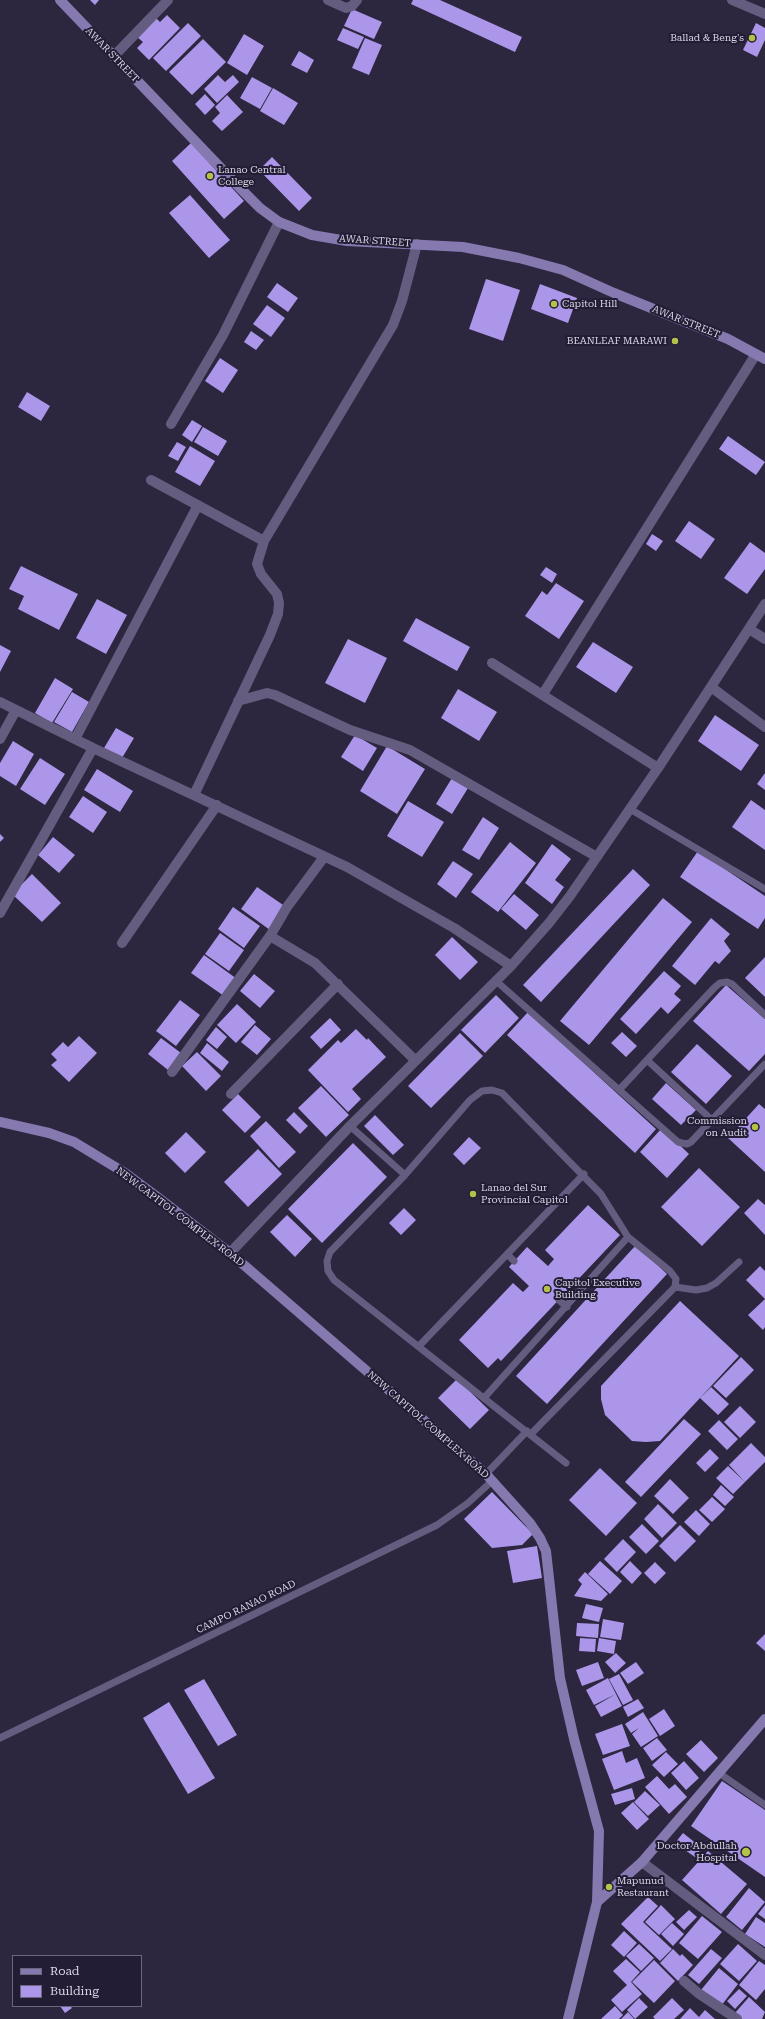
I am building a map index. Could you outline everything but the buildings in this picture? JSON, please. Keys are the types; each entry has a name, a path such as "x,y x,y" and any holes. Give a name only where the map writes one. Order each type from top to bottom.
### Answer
{"main road":[{"name":"AWAR STREET","path":"60,0 241,189 260,208 279,222 312,235 347,241 417,244 463,248 519,258 563,270 614,293 728,339 761,357"},
{"name":"NEW CAPITOL COMPLEX ROAD","path":"0,1122 49,1133 74,1142 125,1172 230,1253 489,1478 530,1523 540,1538 546,1551 560,1678 574,1739 599,1831 598,1902 568,2019"},
{"path":"598,1902 642,1862 765,1719"}],"street":[{"path":"114,56 168,0"},
{"path":"328,0 346,8 352,6 357,0"},
{"path":"732,0 765,14"},
{"path":"171,424 224,335 279,222"},
{"path":"194,795 270,635 278,614 279,603 277,594 261,574 257,564 264,541 393,325 402,301 417,244"},
{"path":"544,694 761,357"},
{"path":"150,480 264,541"},
{"path":"75,739 198,505"},
{"path":"230,1253 350,1126 495,980 511,966 553,918 658,768 765,604"},
{"path":"749,629 765,639"},
{"path":"492,663 544,694 658,768"},
{"path":"711,687 765,727"},
{"path":"238,701 267,693 275,695 350,730 410,750 597,857"},
{"path":"0,702 93,748 347,867 448,925 511,966"},
{"path":"0,739 16,710"},
{"path":"0,913 93,748"},
{"path":"122,943 217,805"},
{"path":"172,1072 270,936 287,907 324,857"},
{"path":"270,936 315,963 415,1060"},
{"path":"231,1094 338,984"},
{"path":"642,1862 728,1929 765,1955"},
{"path":"684,1981 698,1993 737,2019"}],"lane":[{"path":"630,809 765,889"},
{"path":"495,980 682,1144 691,1142 765,1064"},
{"path":"620,1089 720,983 727,982 732,984 765,1015"},
{"path":"647,1060 712,1120"},
{"path":"566,1463 334,1280 328,1271 327,1266 330,1252 405,1175 470,1100 482,1091 492,1090 502,1093 584,1174 601,1194 628,1237 670,1271 676,1279 675,1286 696,1290 707,1288 716,1283 739,1262"},
{"path":"350,1126 405,1175"},
{"path":"419,1346 508,1255 584,1174"},
{"path":"484,1398 628,1237"},
{"path":"508,1255 514,1261"},
{"name":"CAMPO RANAO ROAD","path":"0,1738 437,1525 468,1502 529,1433 675,1286"},
{"path":"558,1300 567,1307"},
{"path":"719,1773 765,1805"}],"place":[{"name":"Ballad & Beng's","path":"752,38"},
{"name":"Lanao Central College","path":"210,176"},
{"name":"Capitol Hill","path":"554,304"},
{"name":"BEANLEAF MARAWI","path":"675,341"},
{"name":"Commission on Audit","path":"755,1127"},
{"name":"Lanao del Sur Provincial Capitol","path":"473,1194"},
{"name":"Capitol Executive Building","path":"547,1289"},
{"name":"Doctor Abdullah Hospital","path":"746,1852"},
{"name":"Mapunud Restaurant","path":"609,1887"}]}
